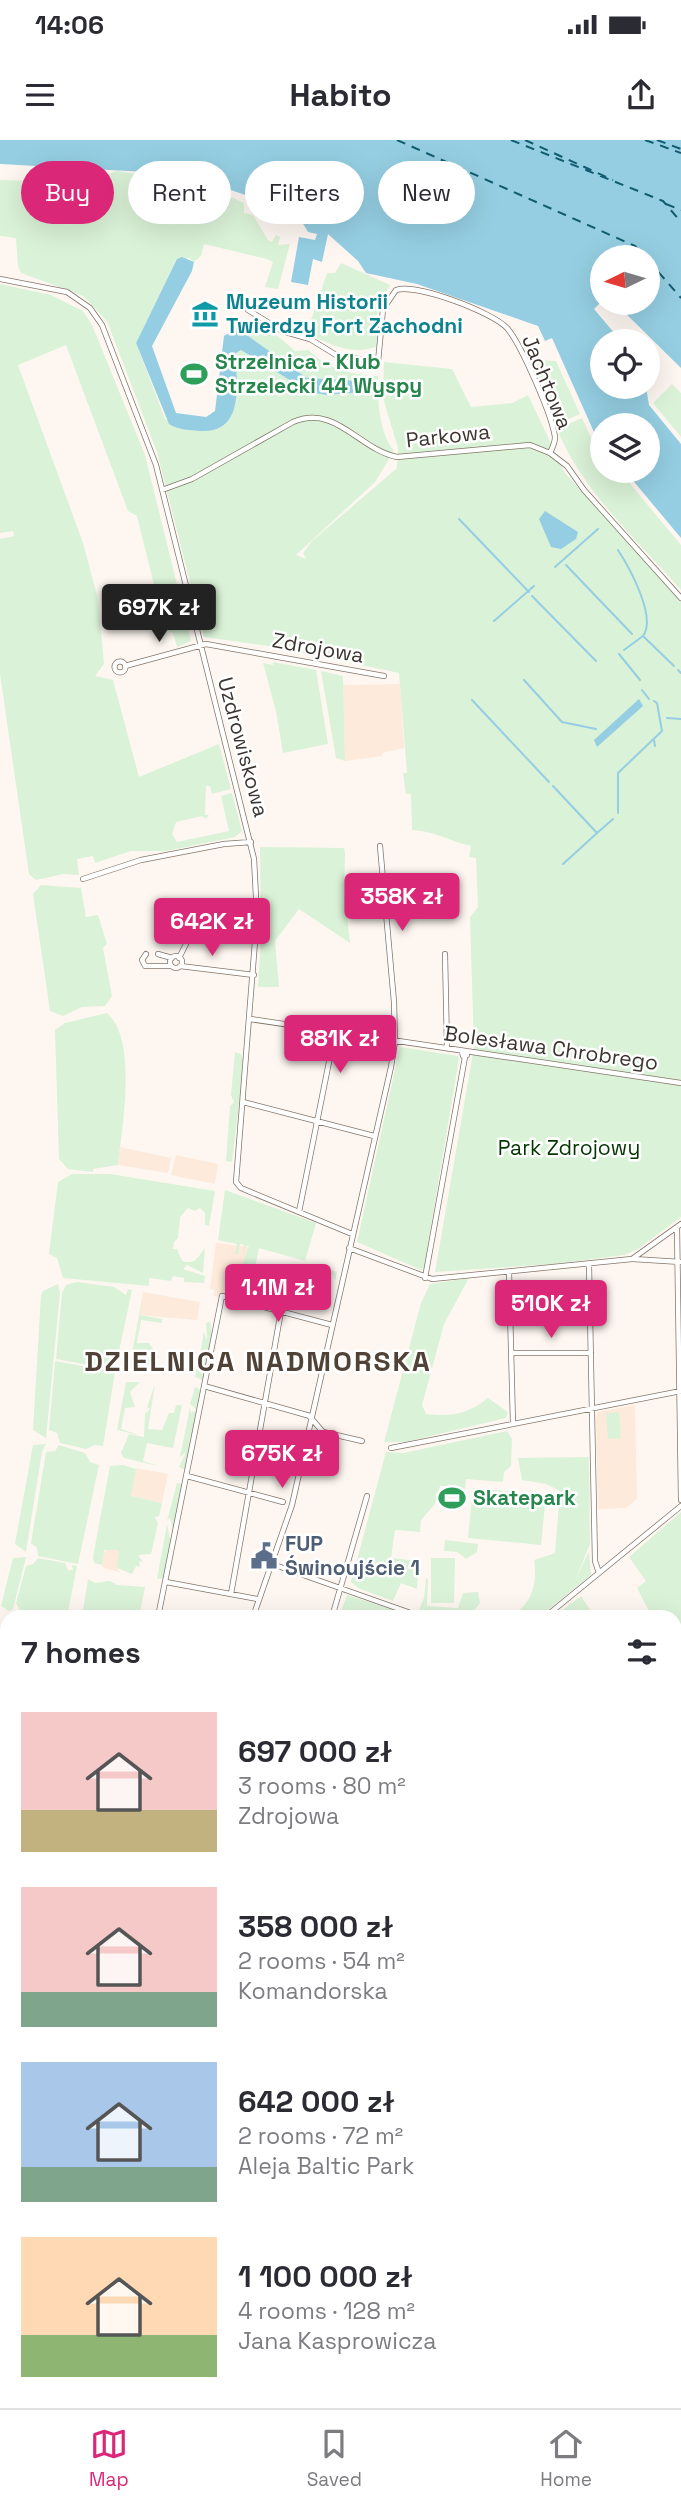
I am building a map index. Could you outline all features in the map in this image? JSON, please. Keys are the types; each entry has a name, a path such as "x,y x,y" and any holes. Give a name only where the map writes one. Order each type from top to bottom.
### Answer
{"street":[{"name":"Uzdrowiskowa","path":"0,279 67,292 95,313 144,432 162,490 251,842 257,879 254,975 236,1182 241,1188 299,1212"},
{"name":"Jachtowa","path":"248,310 282,331 310,339 336,355 378,362 383,309 396,290 413,289 489,316 507,328 518,344 552,429 555,439 553,454 681,598"},
{"name":"Parkowa","path":"162,490 192,478 293,422 310,417 336,422 378,451 397,457 509,445 530,446 553,454"},
{"name":"Zdrojowa","path":"125,666 206,644 384,676"},
{"path":"83,879 141,860 224,844 251,842"},
{"path":"255,1610 292,1505 395,1041 391,947 380,846"},
{"path":"180,966 179,958 186,944 184,910"},
{"path":"146,954 142,960 145,966 180,966 254,975"},
{"path":"158,954 179,958"},
{"path":"445,954 447,1048"},
{"path":"171,966 172,958"},
{"name":"Bolesława Chrobrego","path":"250,1019 447,1048 463,1053 681,1083"},
{"path":"335,1032 299,1212 352,1234"},
{"path":"425,1278 463,1053"},
{"path":"243,1102 374,1136"},
{"path":"632,1259 679,1225"},
{"path":"679,1225 681,1500"},
{"path":"349,1248 425,1278 632,1259 679,1262"},
{"path":"589,1265 595,1561 599,1573"},
{"path":"509,1272 513,1424"},
{"path":"160,1610 222,1296 332,1325"},
{"path":"231,1594 281,1311"},
{"path":"511,1353 591,1353"},
{"path":"204,1386 310,1416 319,1430 362,1441"},
{"path":"391,1448 680,1391"},
{"path":"187,1476 283,1502"},
{"path":"335,1610 367,1496"},
{"path":"554,1610 681,1506"},
{"path":"272,1564 404,1610"},
{"path":"166,1582 257,1599"}],"shaded area":[{"path":"400,684 404,748 382,753 382,756 345,761 343,685"},
{"path":"120,1147 171,1158 168,1173 118,1165"},
{"path":"176,1155 218,1164 215,1184 171,1175"},
{"path":"216,1243 259,1248 247,1300 221,1293 219,1297 214,1296 214,1290 210,1289"},
{"path":"143,1292 200,1302 197,1320 139,1315"},
{"path":"635,1405 637,1499 626,1508 598,1509 596,1416 598,1412"},
{"path":"136,1468 168,1474 162,1503 131,1496"},
{"path":"108,1548 120,1550 117,1568 120,1572 104,1568 99,1562 101,1555"}],"green space":[{"name":"Park Zdrojowy","path":"114,172 128,173 128,224 231,224 233,198 244,203 245,224 258,224 272,242 276,235 280,237 278,245 290,244 278,289 265,287 273,262 267,259 204,244 201,256 194,262 189,258 177,259 136,343 165,419 208,430 220,428 229,421 235,394 236,353 241,350 309,392 360,381 307,378 237,328 247,319 265,325 295,351 309,350 323,362 340,370 378,376 382,425 394,451 375,482 296,555 306,559 303,553 312,541 397,468 398,448 383,398 384,362 452,369 471,407 512,403 528,395 565,473 681,602 681,1217 638,1249 624,1255 554,1264 435,1272 474,1047 470,917 478,907 476,858 469,857 471,846 428,832 412,830 411,794 406,794 403,773 407,773 399,673 276,647 204,637 157,452 107,321 83,296 21,273 16,238 0,236 0,180 21,181 21,224 114,224"},
{"path":"341,263 390,285 377,308 379,345 352,350 333,345 307,332 327,273 335,273"},
{"path":"0,284 51,295 83,311 92,325 145,455 191,641 177,647 173,633 165,629 137,516 128,511 66,345 18,365 83,543 98,599 104,664 95,676 113,680 139,777 219,744 231,789 212,794 210,786 206,786 205,815 209,815 206,819 202,816 176,822 172,834 177,842 229,831 221,796 232,793 242,831 235,837 167,851 131,851 95,863 93,856 77,859 79,875 63,874 36,880 29,874 0,674 0,539 14,536 13,531 0,533"},
{"path":"536,360 556,361 580,414 555,425 528,364"},
{"path":"672,384 681,393 681,437 653,403 660,399"},
{"path":"582,418 590,436 590,483 629,483 681,545 681,590 596,494 568,452 557,429"},
{"path":"273,662 316,670 328,744 283,753 276,711 263,663 273,665"},
{"path":"321,671 343,676 345,761 336,758"},
{"path":"260,847 344,848 345,853 344,891 350,943 299,909 275,941 279,987 258,987 261,936"},
{"path":"41,885 81,888 86,917 98,915 107,944 103,948 112,996 105,1006 82,1007 63,1016 50,1011 33,894"},
{"path":"107,1013 117,1026 125,1063 126,1085 118,1165 93,1169 93,1172 68,1169 59,1159 55,1030 65,1023"},
{"path":"400,1047 458,1056 459,1059 424,1268 421,1270 357,1242"},
{"path":"235,1052 241,1054 244,1062 232,1162 226,1161 230,1106 234,1102 231,1095"},
{"path":"72,1174 110,1174 215,1191 209,1226 205,1225 205,1213 200,1208 195,1211 188,1208 180,1217 178,1238 173,1249 177,1249 182,1261 191,1262 205,1248 203,1273 187,1265 183,1269 205,1276 204,1283 184,1282 184,1278 173,1276 171,1281 149,1278 149,1286 63,1278 57,1258 49,1254 58,1182"},
{"path":"225,1190 316,1223 305,1261 259,1248 251,1286 243,1282 241,1268 249,1246 246,1246 243,1255 244,1245 240,1244 238,1255 235,1254 237,1244 218,1240"},
{"path":"314,1265 337,1272 335,1281 333,1275 328,1274 326,1292 314,1288 318,1271 313,1269"},
{"path":"469,1278 444,1324 422,1405 426,1414 444,1415 474,1408 488,1398 508,1412 506,1418 406,1442 384,1442 421,1303 430,1284"},
{"path":"77,1282 114,1287 126,1295 128,1289 132,1290 115,1370 56,1359 62,1293 66,1285"},
{"path":"58,1284 60,1293 46,1438 33,1430 41,1295 43,1291"},
{"path":"142,1300 140,1315 162,1319 162,1323 141,1320 137,1343 149,1343 159,1357 149,1364 147,1371 129,1368"},
{"path":"210,1322 212,1334 203,1380 195,1377 204,1331 207,1338 206,1323"},
{"path":"55,1361 115,1372 103,1446 95,1445 86,1449 60,1443 57,1433 49,1430"},
{"path":"126,1382 140,1382 130,1392 135,1407 125,1408 121,1429 139,1435 117,1430"},
{"path":"155,1384 148,1429 162,1430 169,1413 174,1413 176,1405 182,1405 173,1448 147,1443 143,1461 158,1466 124,1458 121,1453 129,1434 144,1437 145,1414 150,1409 147,1407"},
{"path":"195,1387 201,1390 186,1470 179,1467 186,1452 180,1457 190,1407 191,1413 197,1410 190,1404"},
{"path":"619,1412 621,1438 608,1439 606,1413"},
{"path":"507,1431 512,1439 511,1466 504,1472 503,1482 466,1479 465,1488 440,1486 435,1504 421,1520 420,1532 395,1530 391,1558 419,1561 417,1589 401,1583 393,1601 358,1588 351,1582 386,1452 403,1453"},
{"path":"46,1444 42,1452 26,1552 15,1544 33,1445"},
{"path":"59,1445 85,1453 90,1462 99,1465 78,1564 38,1556 37,1548 31,1543 46,1452 55,1451"},
{"path":"589,1457 590,1544 575,1581 589,1551 591,1575 548,1610 519,1610 534,1586 534,1560 555,1553 560,1491 546,1484 522,1480 518,1458"},
{"path":"123,1465 136,1469 131,1496 162,1503 159,1516 155,1517 158,1523 151,1554 138,1555 143,1562 139,1561 140,1567 136,1566 132,1574 117,1568 119,1550 104,1550 102,1565 94,1563 93,1557 110,1466"},
{"path":"177,1483 183,1484 164,1578 157,1579 167,1524 170,1540 173,1532 170,1517 167,1521"},
{"path":"473,1488 546,1495 541,1545 468,1538"},
{"path":"681,1512 681,1610 648,1610 637,1588 646,1581 629,1557"},
{"path":"445,1540 478,1544 477,1552 466,1559 457,1552 444,1551"},
{"path":"26,1557 13,1609 7,1610 1,1606 13,1558"},
{"path":"38,1558 65,1563 68,1570 73,1570 72,1565 77,1566 68,1610 20,1610 16,1603 26,1566 33,1564"},
{"path":"431,1558 455,1558 454,1603 431,1603"},
{"path":"426,1578 427,1606 458,1608 463,1593 478,1592 480,1603 474,1610 419,1610 424,1598"},
{"path":"88,1579 95,1583 110,1581 117,1585 145,1587 140,1610 83,1610"},
{"path":"347,1595 395,1610 342,1610"},
{"path":"581,1596 590,1610 562,1610"}],"water":[{"path":"0,140 681,140 681,368 660,347 660,329 641,329 627,315 660,315 660,245 590,245 590,315 599,315 611,329 590,329 590,399 648,399 656,413 590,413 590,423 552,338 545,341 538,326 417,284 366,273 358,261 328,234 322,262 313,259 308,285 291,282 299,237 315,240 317,234 308,232 303,224 364,224 364,161 245,161 245,195 231,190 231,161 128,161 128,171 114,170 114,161 21,161 21,165 0,164"},
{"path":"182,257 194,262 192,271 152,346 176,413 206,417 215,411 224,336 237,328 307,378 360,381 361,392 327,395 309,392 241,350 236,353 235,405 225,424 215,430 201,431 180,429 169,424 136,343 177,259"},
{"path":"660,418 681,444 681,538 635,483 660,483"},
{"path":"545,511 578,532 576,539 561,549 551,547 539,519"},
{"path":"639,699 643,706 597,747 594,740"}],"waterway":[{"path":"459,519 529,592"},
{"path":"555,567 598,529"},
{"path":"618,550 644,605 647,617 643,636"},
{"path":"566,565 632,634"},
{"path":"494,621 534,586"},
{"path":"532,596 596,661"},
{"path":"624,650 643,636 674,666"},
{"path":"619,654 640,680"},
{"path":"678,670 681,673"},
{"path":"524,680 562,722 596,729"},
{"path":"642,690 649,699"},
{"path":"472,700 549,782"},
{"path":"618,813 618,773 662,731 657,703 654,701"},
{"path":"667,718 681,719"},
{"path":"654,740 655,746"},
{"path":"553,786 597,833 613,819"},
{"path":"563,864 596,834"}],"ferry route":[{"path":"397,140 633,245"},
{"path":"511,140 663,201 681,222"},
{"path":"525,140 613,180"},
{"path":"645,140 681,153"},
{"path":"657,140 681,149"},
{"path":"666,204 681,210"},
{"path":"660,274 681,298"}],"place":[{"name":"Muzeum Historii Twierdzy Fort Zachodni","path":"205,314"},
{"name":"Strzelnica - Klub Strzelecki 44 Wyspy","path":"194,374"},
{"name":"Skatepark","path":"452,1498"},
{"name":"FUP Świnoujście 1","path":"264,1556"}],"district":[{"name":"DZIELNICA NADMORSKA","path":"258,1361"}]}
